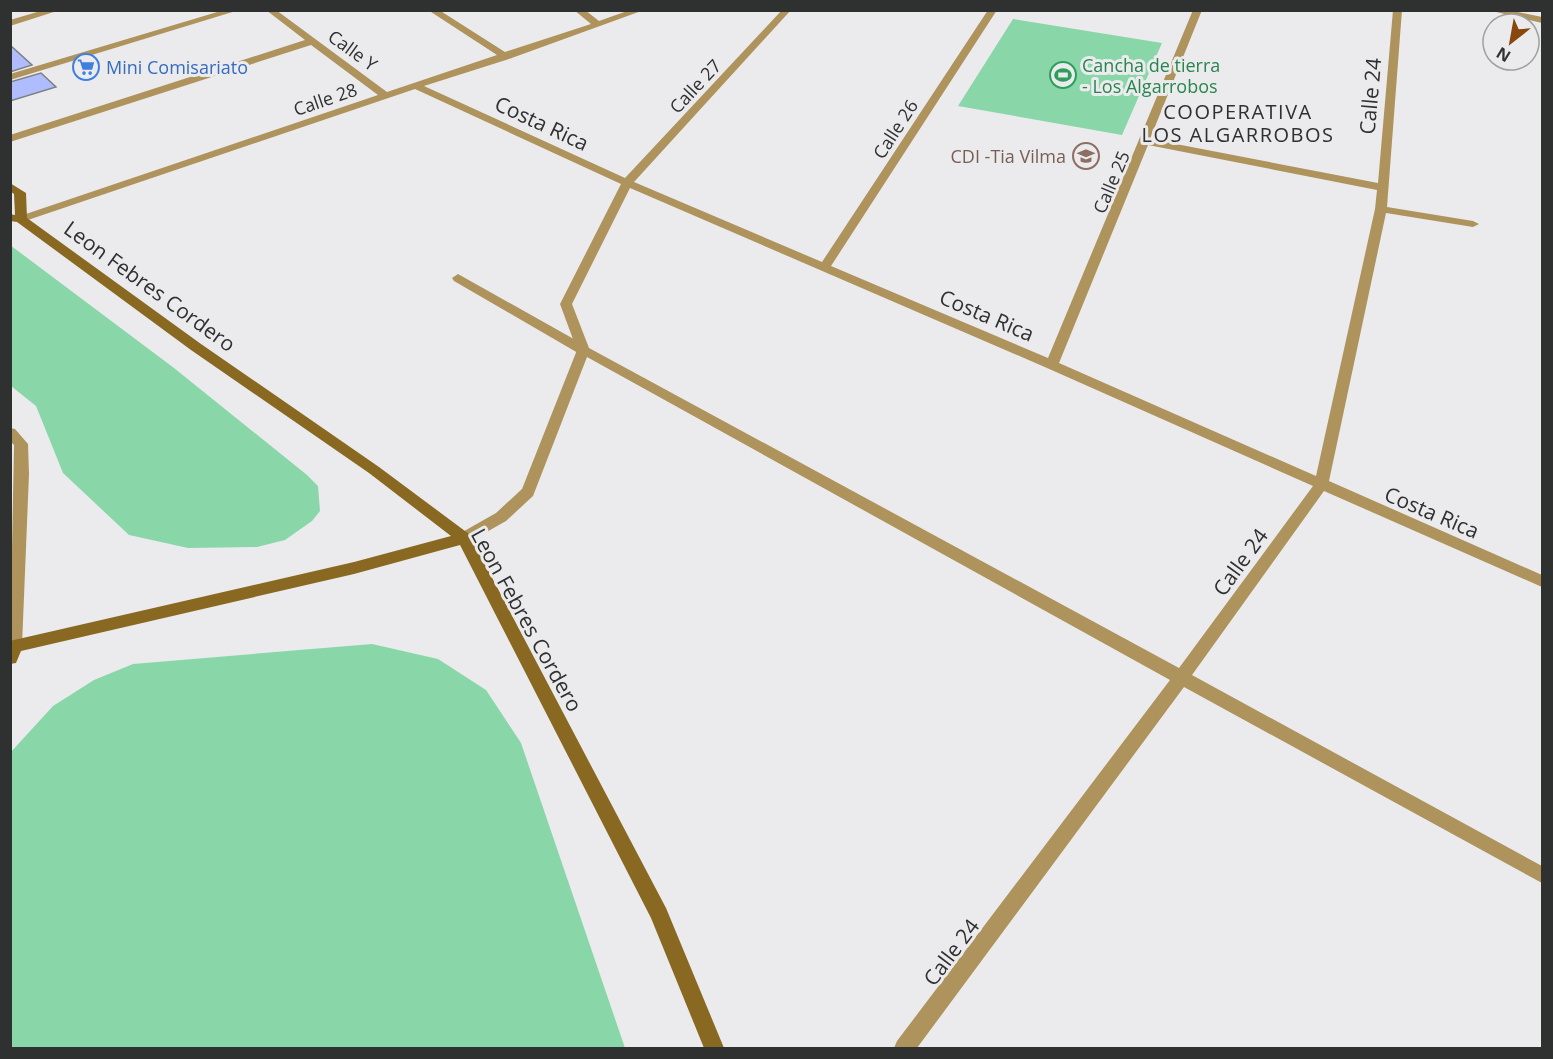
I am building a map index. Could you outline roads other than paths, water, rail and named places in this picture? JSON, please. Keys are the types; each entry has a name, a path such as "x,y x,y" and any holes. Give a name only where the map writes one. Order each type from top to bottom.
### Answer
{"street":[{"path":"10,23 56,10"},
{"path":"10,77 235,10"},
{"name":"Calle Y","path":"270,10 386,96"},
{"path":"432,10 506,57"},
{"path":"578,10 599,25"},
{"name":"Calle 28","path":"16,218 506,57 640,10"},
{"name":"Calle 27","path":"583,350 566,304 627,183 787,10"},
{"name":"Calle 26","path":"825,266 993,10"},
{"name":"Calle 25","path":"1052,364 1146,141 1198,10"},
{"name":"Calle 24","path":"906,1048 1182,678 1321,485 1381,209 1398,10"},
{"path":"1492,10 1542,20"},
{"path":"10,139 312,41"},
{"name":"Costa Rica","path":"416,86 627,183 1052,364 1542,581"},
{"path":"1146,141 1384,188"},
{"path":"10,186 20,194 16,218"},
{"path":"1381,209 1473,224"},
{"name":"Leon Febres Cordero","path":"16,218 374,470 464,538 659,914 714,1048"},
{"path":"458,278 583,350 1542,874"},
{"path":"10,432 21,444 22,474 12,652 354,568 464,538 501,517 528,492 583,350"}],"place":[{"name":"Mini Comisariato","path":"86,67"},
{"name":"Cancha de tierra - Los Algarrobos","path":"1063,75"},
{"name":"CDI -Tia Vilma","path":"1086,156"}],"district":[{"name":"COOPERATIVA LOS ALGARROBOS","path":"1238,122"}]}
